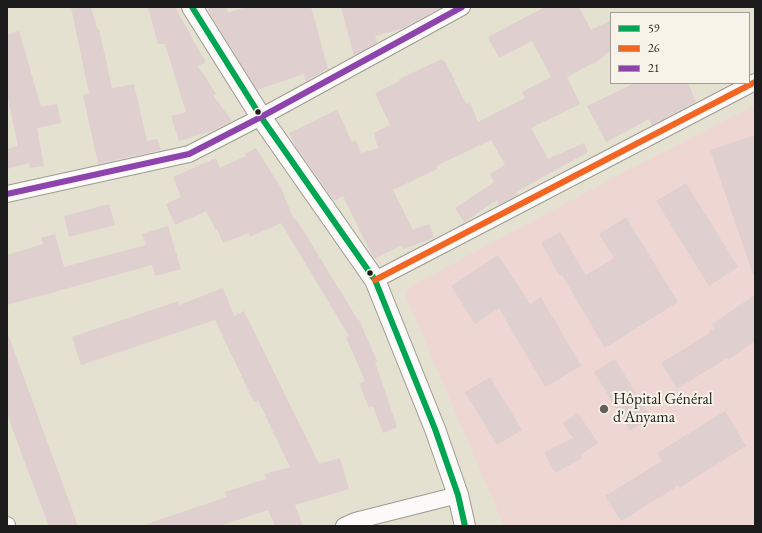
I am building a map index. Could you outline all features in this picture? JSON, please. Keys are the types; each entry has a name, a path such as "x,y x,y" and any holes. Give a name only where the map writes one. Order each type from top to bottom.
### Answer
{"street":[{"path":"192,7 261,117 375,280 435,429 458,495 465,526"},
{"path":"7,194 189,154 261,117 462,7"},
{"path":"375,280 755,82"},
{"path":"344,526 355,521 458,495"}],"shaded area":[{"name":"Hôpital Général d'Anyama","path":"755,105 755,526 504,526 404,292 411,286 630,169"}],"building":[{"path":"71,7 91,7 97,29 99,29 112,88 134,84 147,141 157,139 161,150 98,164 83,95 89,93"},
{"path":"148,7 175,7 206,63 198,66 216,94 213,95 232,121 212,131 179,141 171,116 186,112 165,44 158,44"},
{"path":"208,7 226,7 228,13 246,7 311,7 328,69 306,81 304,74 257,90 210,14"},
{"path":"341,7 442,7 404,28 375,36 377,43 354,56"},
{"path":"545,7 579,7 591,30 610,20 610,51 594,64 593,63 567,77 580,104 531,128 548,159 584,143 588,152 516,192 518,195 499,205 497,200 464,222 455,208 494,182 490,174 505,165 491,140 436,166 437,169 393,190 413,230 429,224 434,238 403,249 402,245 374,259 343,196 334,201 296,147 289,133 337,110 352,142 356,140 361,153 378,148 374,133 390,125 375,93 400,81 399,79 442,59 444,62 445,61 466,104 470,102 478,122 525,98 522,92 551,77 532,41 499,58 488,37"},
{"path":"19,31 41,107 57,104 61,123 37,128 44,166 30,168 29,163 7,169 7,149 18,146 7,95 7,35"},
{"path":"633,84 688,84 696,102 652,125 649,119 606,142 587,106"},
{"path":"755,135 755,274 753,274 710,150"},
{"path":"256,148 281,188 294,220 296,219 359,320 377,361 375,362 397,427 383,433 373,406 369,408 359,383 365,381 346,337 349,336 281,223 250,237 248,233 223,243 217,229 216,230 206,211 175,225 166,204 181,197 173,177 216,158 220,168 246,156 245,154"},
{"path":"686,183 738,267 709,286 656,201"},
{"path":"109,204 115,225 69,237 64,216"},
{"path":"626,217 678,302 605,348 562,275 560,276 541,243 560,232 586,275 614,258 599,234"},
{"path":"168,226 181,269 155,276 152,265 7,305 7,255 43,244 41,238 55,234 64,267 146,245 142,234"},
{"path":"498,255 530,304 541,297 581,366 545,387 499,308 475,324 451,286"},
{"path":"223,288 234,316 244,311 319,464 340,458 349,489 295,505 303,526 275,526 268,510 220,526 148,526 147,524 227,497 225,492 266,479 264,474 290,467 258,400 254,402 215,320 81,365 72,337 178,301 179,305"},
{"path":"755,295 755,341 728,360 727,358 677,389 661,363 710,333 709,332 715,328 712,324"},
{"path":"7,337 9,337 78,526 49,526 23,458 7,413"},
{"path":"615,359 651,418 630,431 594,372"},
{"path":"490,377 522,430 497,445 465,392"},
{"path":"725,411 746,446 679,488 678,486 621,521 605,496 662,461 657,453"},
{"path":"578,413 598,443 580,455 582,458 555,473 544,452 573,438 563,423"}],"transit line":[{"name":"59","path":"192,7 261,117 375,280 435,429 458,495 465,526"},
{"name":"21","path":"7,194 189,154 261,117 462,7"},
{"name":"26","path":"375,280 755,82"}],"place":[{"name":"Hôpital Général d'Anyama","path":"604,409"}]}
